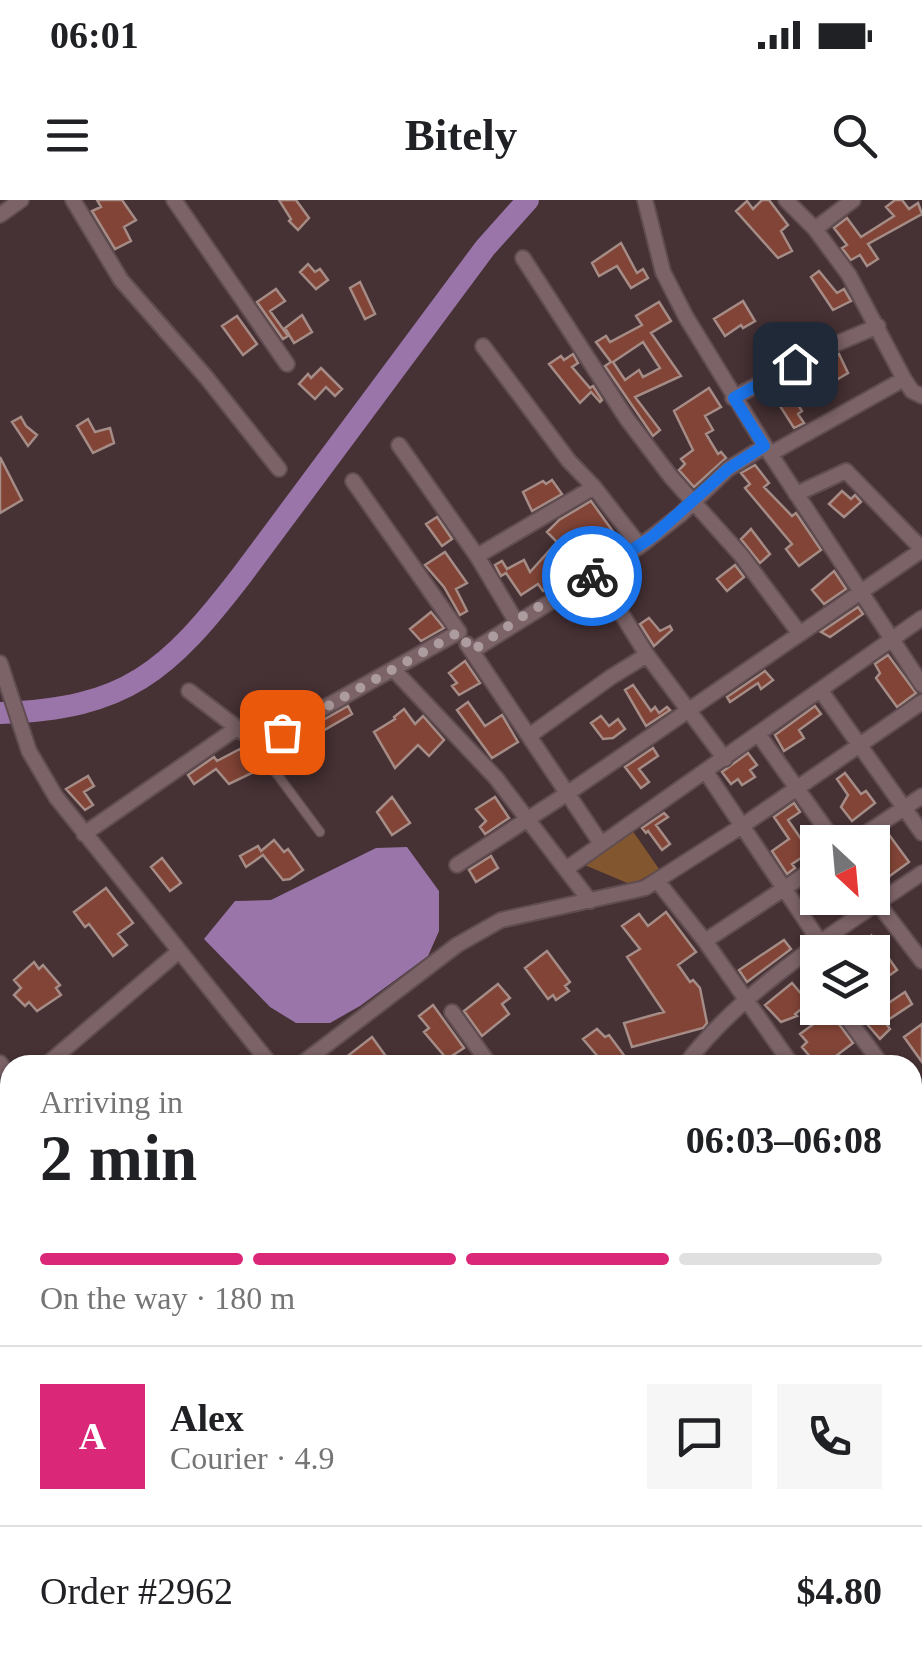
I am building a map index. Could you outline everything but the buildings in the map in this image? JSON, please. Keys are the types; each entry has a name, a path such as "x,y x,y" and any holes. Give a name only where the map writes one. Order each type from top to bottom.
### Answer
{"street":[{"path":"2,209 21,200"},
{"path":"73,200 121,280 206,376 279,470"},
{"path":"174,200 287,364"},
{"path":"645,200 663,272 674,296 767,450 922,685"},
{"path":"786,200 850,274 904,380 922,396"},
{"path":"815,229 853,200"},
{"path":"523,258 627,418 741,555 800,634"},
{"path":"734,398 826,348 878,326"},
{"path":"483,346 569,462 640,546"},
{"path":"472,651 640,546 728,469 904,380"},
{"path":"400,445 477,556 517,622"},
{"path":"456,865 568,793 922,550 846,471 796,494"},
{"path":"353,481 600,842"},
{"path":"477,556 594,487"},
{"path":"597,574 647,655 725,759"},
{"path":"566,869 922,618"},
{"path":"189,691 256,746 459,632"},
{"path":"529,736 611,676 647,655"},
{"path":"0,663 30,751 56,798 263,1055"},
{"path":"394,670 460,738 527,817 590,901"},
{"path":"821,691 922,833"},
{"path":"313,1055 457,945 500,920 658,882 922,702"},
{"path":"84,834 237,728"},
{"path":"759,735 823,825"},
{"path":"706,772 815,935"},
{"path":"878,825 922,796"},
{"path":"890,891 922,873"},
{"path":"705,941 800,878"},
{"path":"658,882 705,941 784,1055"},
{"path":"829,935 855,915"},
{"path":"887,915 922,960"},
{"path":"58,1055 178,952"},
{"path":"693,1055 800,957"},
{"path":"452,1012 483,1055"},
{"path":"853,1025 875,1055"}],"lane":[{"path":"256,746 320,832"}],"shaded area":[{"path":"630,827 659,869 632,885 580,863"},
{"path":"407,847 439,891 439,931 428,956 330,1023 296,1023 270,1007 204,939 235,901 271,900 376,848"}],"waterway":[{"path":"0,713 44,710 113,693 166,660 191,636 242,575 485,248 528,200"}],"way so far":[{"path":"282,732 459,632 472,651 592,576"}],"route":[{"path":"592,576 680,516 728,469 764,446 734,398 795,364"}]}
